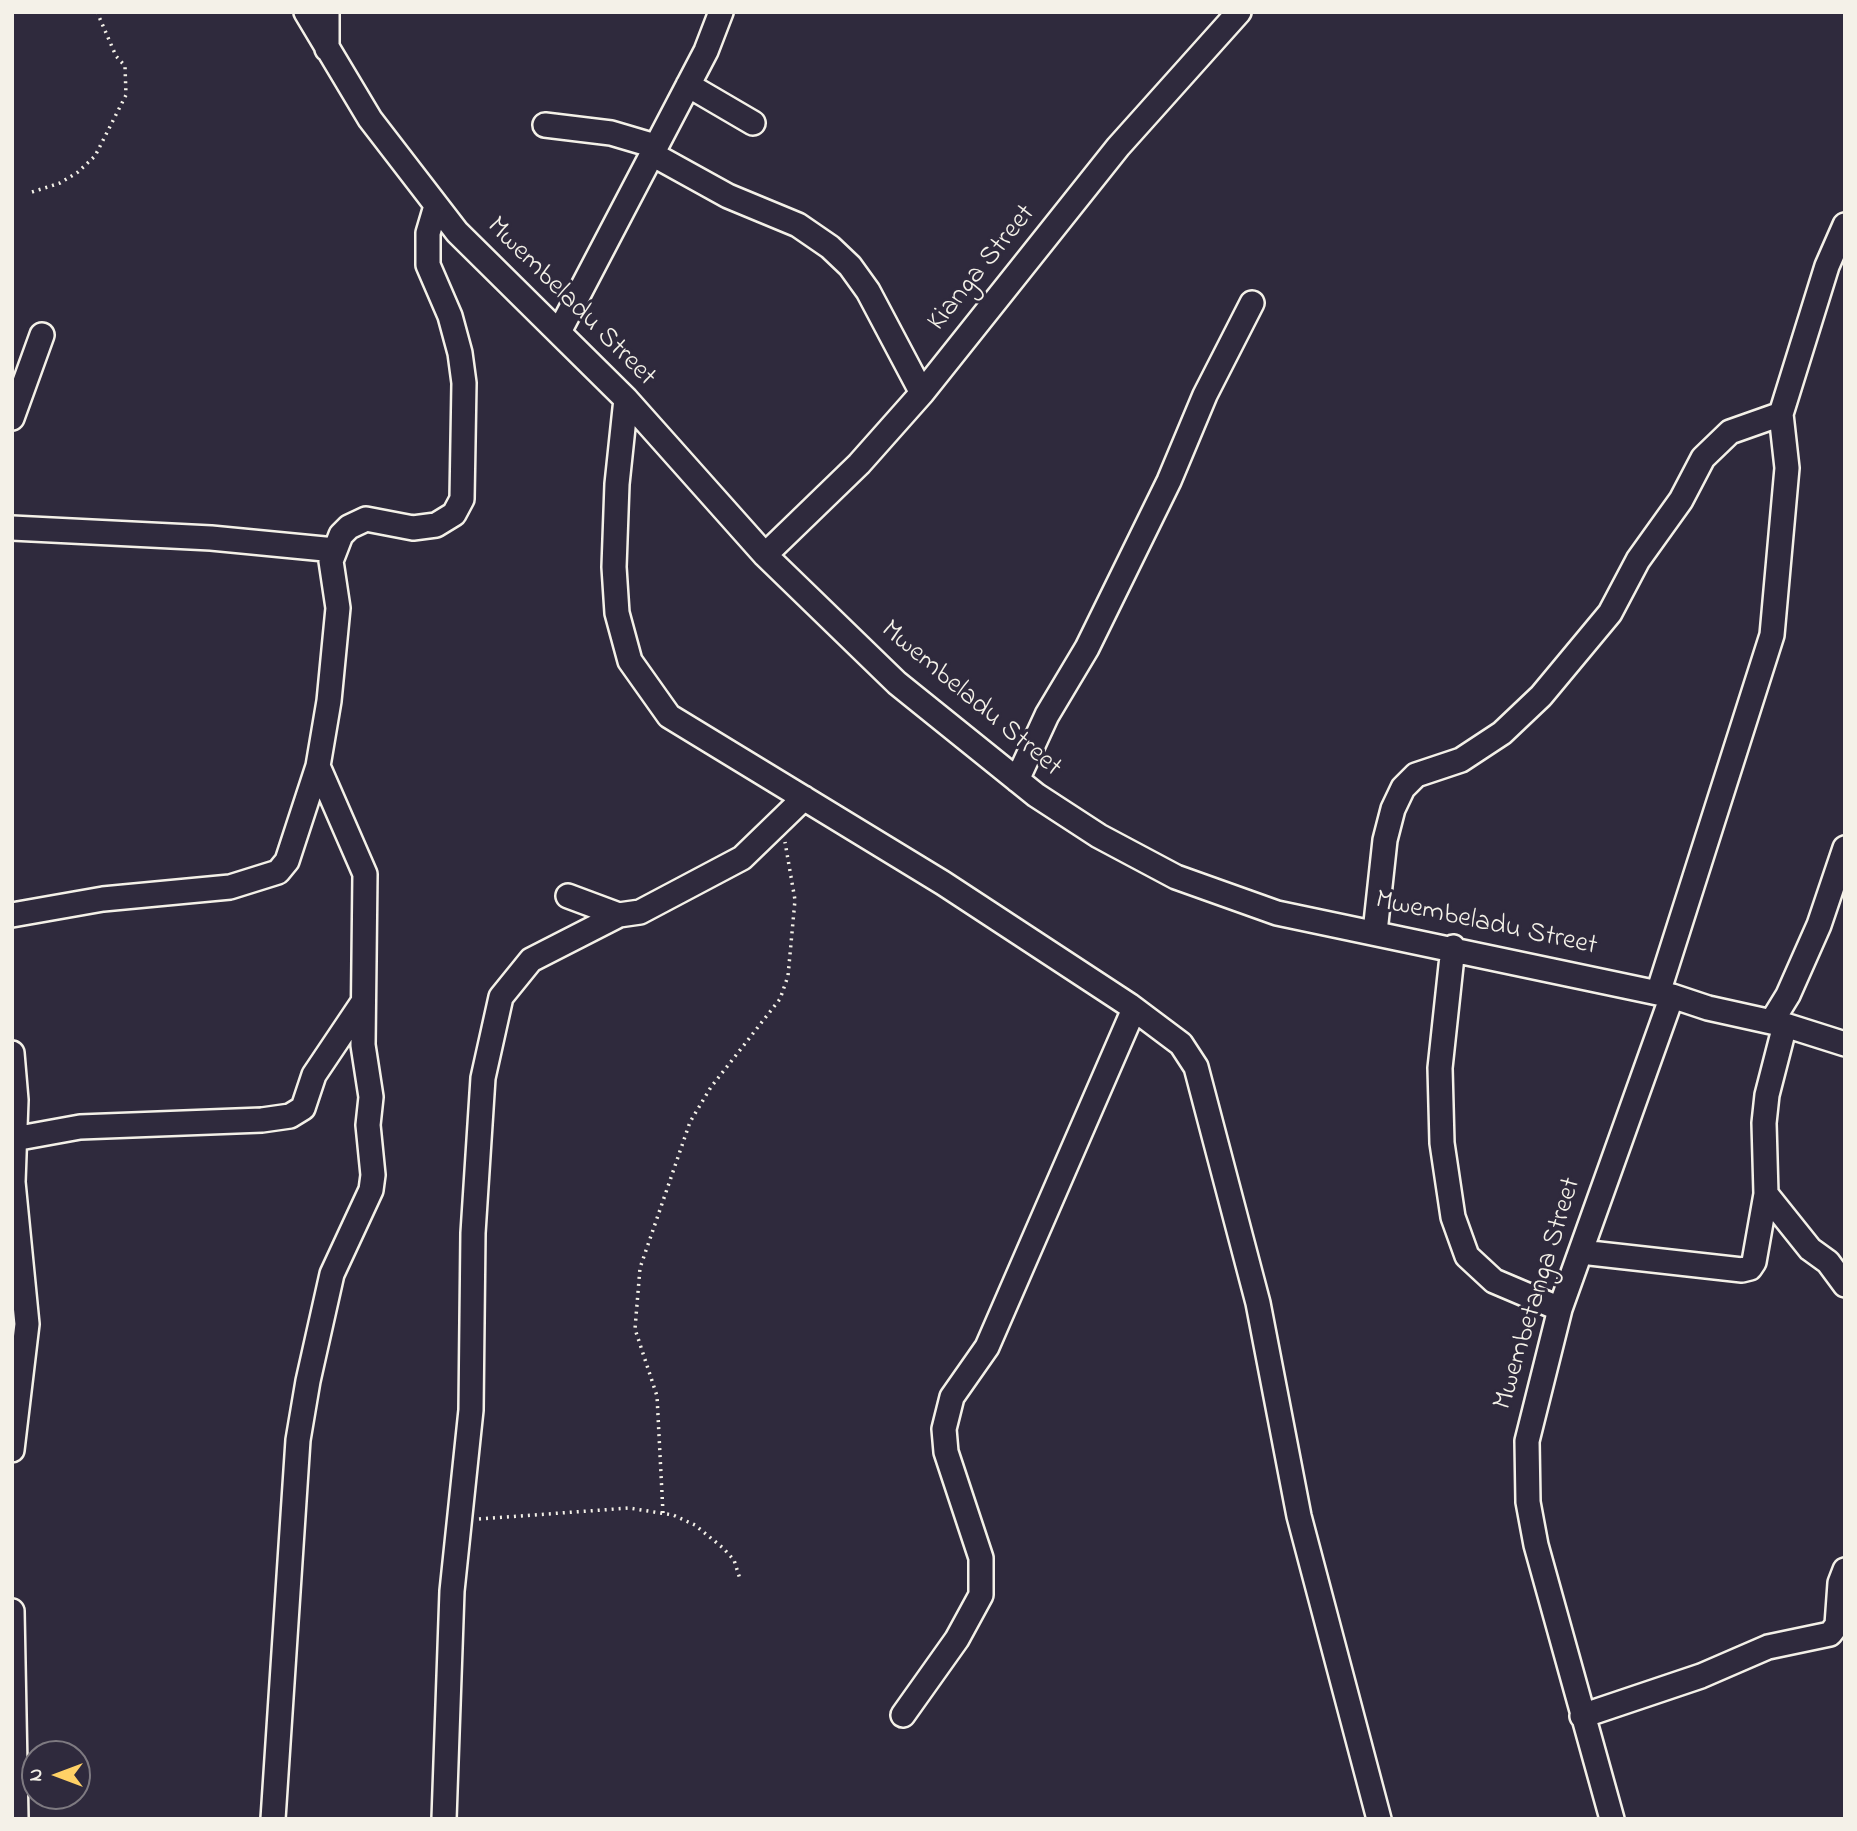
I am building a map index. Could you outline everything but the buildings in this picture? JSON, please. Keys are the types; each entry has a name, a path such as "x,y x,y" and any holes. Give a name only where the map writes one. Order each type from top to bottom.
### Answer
{"street":[{"name":"Mwembeladu Street","path":"306,12 370,119 436,206 481,257 560,330 626,399 765,555 897,683 1017,780 1098,836 1176,877 1278,913 1453,947 1665,995 1708,1008 1779,1023 1845,1044"},
{"path":"327,12 327,48"},
{"path":"560,330 688,85 721,12"},
{"name":"Kianga Street","path":"765,555 859,464 922,393 1118,147 1239,12"},
{"path":"688,85 753,123"},
{"path":"545,125 611,133 653,150 728,196 798,225 831,247 850,266 868,291 922,393"},
{"path":"12,915 103,899 230,887 278,872 294,848 318,766 329,701 338,608 331,561 341,535 366,519 413,528 436,525 454,514 462,499 464,383 460,353 450,316 428,265 428,233 436,206"},
{"path":"1375,932 1385,840 1402,788 1416,775 1461,760 1502,733 1541,696 1610,613 1638,560 1681,499 1703,457 1730,432 1781,414 1827,266 1845,225"},
{"path":"1017,780 1047,715 1093,636 1169,481 1205,395 1252,303"},
{"path":"12,418 42,335"},
{"path":"626,399 617,484 614,567 617,613 630,661 669,716 943,883 1133,1009 1181,1045 1196,1067 1232,1214 1258,1303 1299,1516 1379,1819"},
{"name":"Mwembetanga Street","path":"1612,1819 1582,1716 1528,1502 1527,1441 1560,1309 1665,995 1772,635 1787,468 1781,414"},
{"path":"12,528 211,538 335,550"},
{"path":"273,1819 298,1440 332,1274 370,1190 373,1175 368,1125 370,1097 363,1045 365,874 318,766"},
{"path":"444,1819 452,1591 471,1410 473,1233 483,1079 502,997 531,960 620,915 640,912 732,863 804,799"},
{"path":"1581,1252 1742,1270 1750,1268 1754,1262 1766,1194 1764,1123 1779,1023 1788,995 1819,925 1845,848"},
{"path":"568,896 620,915"},
{"path":"1453,947 1440,1068 1442,1143 1453,1217 1467,1256 1494,1281 1560,1309"},
{"path":"15,1139 80,1127 262,1121 290,1116 303,1108 314,1075 363,1002"},
{"path":"903,1716 957,1639 981,1595 981,1558 946,1452 944,1429 952,1397 987,1347 1133,1009"},
{"path":"12,1053 15,1139 13,1182 27,1324 16,1387 12,1450"},
{"path":"1766,1194 1795,1233 1810,1250 1828,1262 1845,1285"},
{"path":"1582,1716 1701,1676 1768,1647 1830,1634 1837,1625 1840,1583 1845,1570"},
{"path":"12,1612 16,1819"}],"path":[{"path":"32,192 60,183 78,172 94,156 126,95 125,66 116,56 97,12"},
{"path":"663,1513 659,1473 660,1417 653,1380 635,1329 636,1287 651,1230 690,1122 711,1087 780,999 788,976 794,900 788,854 779,824"},
{"path":"459,1518 553,1516 629,1508 663,1513 695,1525 723,1548 734,1560 740,1578"}]}
